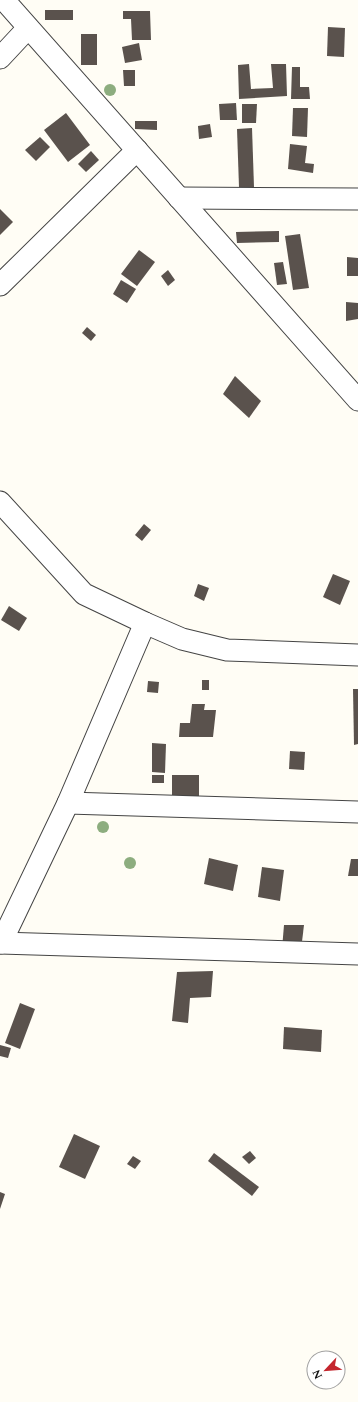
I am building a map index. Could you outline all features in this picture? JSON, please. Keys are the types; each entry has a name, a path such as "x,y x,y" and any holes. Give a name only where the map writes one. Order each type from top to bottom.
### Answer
{"street":[{"path":"4,0 358,400"},
{"path":"0,58 28,28"},
{"path":"0,285 137,150"},
{"path":"179,198 358,199"},
{"path":"0,502 84,594 182,639 227,650 358,655"},
{"path":"145,623 68,803 1,943 358,954"},
{"path":"68,803 358,812"}],"building":[{"path":"45,10 73,10 73,20 45,20"},
{"path":"123,11 150,11 151,40 132,40 131,19 123,19"},
{"path":"328,27 345,28 344,57 327,56"},
{"path":"81,34 97,34 97,65 81,65"},
{"path":"139,43 142,60 125,63 122,47"},
{"path":"249,64 251,89 273,88 271,64 286,64 287,96 239,99 238,65"},
{"path":"292,67 300,67 300,87 309,87 310,99 291,99"},
{"path":"123,70 135,70 135,86 124,86"},
{"path":"236,103 237,120 220,120 219,104"},
{"path":"242,104 257,104 256,123 242,123"},
{"path":"293,108 308,108 307,137 292,136"},
{"path":"66,113 90,145 68,162 44,130"},
{"path":"135,121 157,121 157,130 135,129"},
{"path":"210,124 212,137 199,139 198,126"},
{"path":"252,128 254,187 239,187 237,129"},
{"path":"40,137 50,147 36,161 25,150"},
{"path":"290,144 307,146 305,163 314,164 313,173 288,169"},
{"path":"91,151 99,160 86,172 78,164"},
{"path":"0,209 13,222 0,235"},
{"path":"279,231 279,242 237,243 236,232"},
{"path":"300,234 309,288 293,290 285,236"},
{"path":"139,250 155,262 137,286 121,274"},
{"path":"347,257 358,258 358,276 347,276"},
{"path":"283,262 287,284 277,285 274,263"},
{"path":"168,270 175,280 168,286 161,276"},
{"path":"121,280 136,289 127,303 113,294"},
{"path":"346,302 358,303 358,319 346,321"},
{"path":"87,327 96,335 91,341 82,333"},
{"path":"235,376 261,401 249,418 223,394"},
{"path":"144,524 151,530 142,541 135,535"},
{"path":"333,574 350,581 340,605 323,597"},
{"path":"198,584 209,588 204,601 194,596"},
{"path":"9,606 27,618 19,631 1,620"},
{"path":"202,680 209,680 209,690 202,690"},
{"path":"148,681 159,682 158,693 147,692"},
{"path":"353,689 358,689 358,744 354,745"},
{"path":"192,704 205,704 204,710 216,710 213,737 179,737 180,723 190,723"},
{"path":"152,743 166,744 165,773 152,772"},
{"path":"290,751 305,752 304,770 289,769"},
{"path":"152,775 164,775 164,783 152,783"},
{"path":"172,775 199,775 199,801 172,800"},
{"path":"209,858 238,865 233,891 204,884"},
{"path":"351,859 358,859 358,876 348,876"},
{"path":"262,867 284,870 280,901 258,897"},
{"path":"284,925 304,925 301,950 282,949"},
{"path":"213,971 211,997 190,998 188,1023 172,1021 177,972"},
{"path":"20,1003 35,1009 20,1049 5,1043"},
{"path":"284,1027 322,1030 321,1052 283,1049"},
{"path":"0,1045 11,1048 8,1058 0,1056"},
{"path":"74,1134 100,1146 85,1179 59,1167"},
{"path":"250,1151 256,1158 249,1164 242,1157"},
{"path":"214,1153 259,1187 252,1196 208,1161"},
{"path":"133,1156 141,1161 135,1169 127,1164"},
{"path":"0,1192 5,1194 0,1209"}]}
